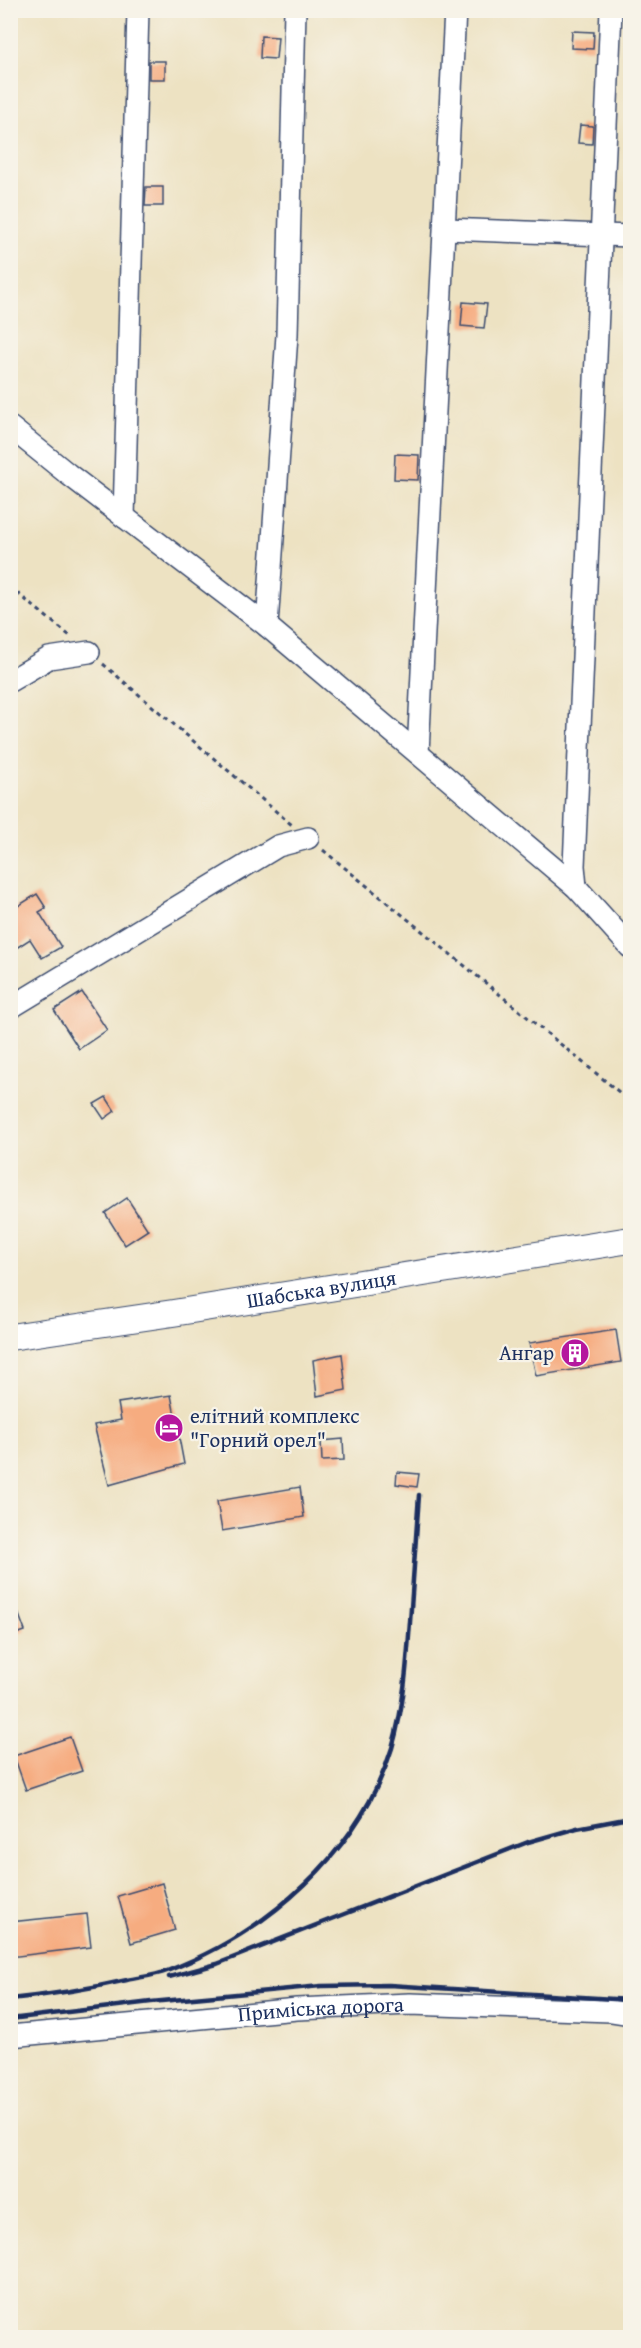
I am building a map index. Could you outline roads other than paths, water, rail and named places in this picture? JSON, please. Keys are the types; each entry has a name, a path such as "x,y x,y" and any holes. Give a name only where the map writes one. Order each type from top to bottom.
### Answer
{"main road":[{"name":"Шабська вулиця","path":"10,1337 630,1240"}],"street":[{"path":"124,517 138,10"},
{"path":"267,626 287,335 295,10"},
{"path":"418,753 446,229 455,10"},
{"path":"576,886 574,867 611,10"},
{"path":"446,229 630,236"},
{"path":"10,427 267,626 576,886 630,947"},
{"path":"10,681 49,658 89,652"},
{"path":"10,1008 278,846 308,838"},
{"name":"Приміська дорога","path":"10,2036 297,2009 410,2004 630,2013"}],"railway":[{"path":"10,1999 69,1991 152,1975 204,1955 240,1935 274,1911 305,1884 333,1854 357,1821 377,1786 396,1733 406,1670 419,1495"},
{"path":"169,1977 217,1964 528,1842 577,1828 630,1818"},
{"path":"10,2019 151,2002 321,1986 389,1985 630,2000"}],"place":[{"name":"Ангар","path":"575,1353"},
{"name":"елітний комплекс \"Горний орел\"","path":"169,1428"}]}
